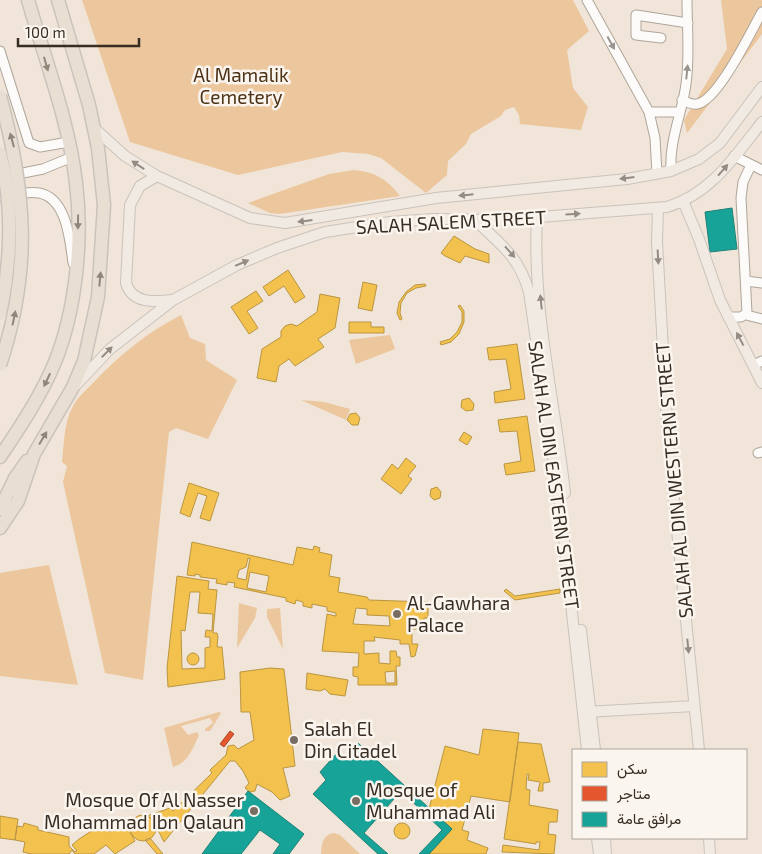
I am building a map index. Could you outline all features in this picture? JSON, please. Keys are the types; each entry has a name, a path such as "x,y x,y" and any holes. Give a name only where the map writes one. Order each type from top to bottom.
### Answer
{"highway":[{"path":"0,457 44,387 58,353 69,315 75,277 78,210 72,156 28,0"},
{"path":"58,0 95,129 103,199 102,254 93,326 84,361 73,387"},
{"path":"0,96 14,150 20,185 22,244 17,301 0,365"},
{"path":"0,153 9,218 7,271 0,314"},
{"name":"SALAH SALEM STREET","path":"0,528 18,501 34,454 73,387"},
{"path":"0,509 19,472 34,454"}],"main road":[{"name":"SALAH SALEM STREET","path":"95,129 125,156 157,176 250,218 285,223 436,198 671,171 699,159 720,143 762,87"},
{"name":"SALAH SALEM STREET","path":"73,387 116,344 173,300 237,265 277,248 325,232 390,222 537,217 658,208 683,201 709,185 762,122"},
{"path":"157,176 140,186 130,205 126,284 130,291 139,298 155,301 173,300"},
{"path":"683,201 692,220 717,293 728,317 758,363 762,383"},
{"name":"SALAH AL DIN WESTERN STREET","path":"658,208 657,242 668,440 699,749"},
{"name":"SALAH AL DIN EASTERN STREET","path":"537,217 536,253 544,335 560,442 587,712 587,749"},
{"name":"SALAH AL DIN EASTERN STREET","path":"474,220 512,254 522,271 530,292 587,712 595,749"},
{"path":"587,712 694,706"},
{"path":"597,839 599,854"},
{"path":"605,839 606,854"},
{"path":"709,839 710,854"}],"street":[{"path":"587,0 649,112 655,138 657,174"},
{"path":"671,171 670,156 688,66 687,0"},
{"path":"682,100 694,105 699,104 719,87 762,12"},
{"path":"661,38 636,34 636,16 688,24"},
{"path":"0,51 29,142 40,147 69,142"},
{"path":"649,112 680,112"},
{"path":"0,177 42,169 72,156"},
{"path":"734,156 762,170"},
{"path":"746,316 741,198 743,182 751,165"},
{"path":"0,196 38,193 46,195 57,204 70,242 75,277"},
{"path":"746,281 762,283"},
{"path":"728,317 746,316 762,319"}],"green space":[{"name":"Al Mamalik Cemetery","path":"82,0 573,0 589,31 567,50 573,88 588,107 581,130 520,124 519,115 514,107 505,110 501,116 471,134 466,144 448,161 447,175 426,193 381,158 368,154 342,152 238,175 130,142"},
{"path":"721,0 762,0 762,34 687,133 684,120 727,49"},
{"path":"354,170 380,177 400,196 279,214 270,213 248,203 329,174"},
{"path":"181,315 190,338 205,344 206,360 237,380 208,439 176,428 169,432 143,680 105,673 63,482 67,466 62,462 64,441 70,412 82,394 134,345"},
{"path":"390,335 395,349 356,364 349,340"},
{"path":"301,400 324,402 350,409 346,420"},
{"path":"49,565 78,685 0,676 0,573"},
{"path":"239,603 257,608 255,618 237,648"},
{"path":"280,608 283,649 267,617 267,609"},
{"path":"221,713 210,731 205,731 205,729 213,723 210,718 181,726 188,735 197,732 199,735 186,759 173,767 164,728"},
{"path":"334,833 340,835 360,854 321,854 322,843 325,838"}],"building: سكن":[{"path":"454,236 475,249 489,254 489,263 465,256 460,263 441,253"},
{"path":"288,270 305,297 295,303 284,286 269,296 263,287"},
{"path":"363,282 377,285 372,311 358,308"},
{"path":"425,284 426,286 416,288 407,293 401,303 400,313 402,319 400,320 397,313 399,302 406,292 415,285"},
{"path":"256,291 263,301 247,311 258,328 249,334 231,307"},
{"path":"320,294 340,298 335,328 318,339 324,347 295,366 289,359 279,366 276,382 257,378 262,349 281,337 281,331 285,326 291,324 297,326 317,312"},
{"path":"460,305 464,311 464,322 459,334 451,342 441,345 440,342 450,339 457,332 462,322 462,312 458,306"},
{"path":"349,322 371,322 371,327 384,327 384,333 349,333"},
{"path":"517,344 525,399 495,403 494,392 511,389 506,359 489,360 487,348"},
{"path":"469,398 474,404 473,410 466,411 461,407 462,400"},
{"path":"356,413 360,418 358,425 352,425 347,420 350,414"},
{"path":"527,416 535,471 506,475 504,464 521,461 517,431 500,432 498,420"},
{"path":"464,432 472,437 467,445 459,440"},
{"path":"406,458 416,466 408,476 412,479 401,494 381,479 392,464 398,469"},
{"path":"189,483 219,493 210,521 200,518 207,496 198,493 190,517 180,513"},
{"path":"437,487 441,492 440,498 434,500 430,496 431,489"},
{"name":"Al-Gawhara Palace","path":"192,542 293,565 297,547 313,550 314,546 320,548 319,552 332,555 329,576 340,578 338,592 367,597 369,600 428,602 428,618 424,618 424,629 412,629 412,644 418,644 415,656 411,657 409,644 400,644 400,640 374,637 375,641 364,641 364,654 379,653 379,663 390,664 390,651 396,651 397,657 400,657 400,666 396,666 397,685 358,685 358,677 353,676 353,667 358,667 359,653 322,651 327,614 336,616 336,613 327,611 327,607 312,604 312,608 303,606 303,602 296,600 295,604 286,601 286,598 234,587 235,583 227,582 227,585 216,583 217,579 200,577 200,575 195,574 195,576 187,575","holes":["248,558 250,558 246,580 237,578 239,570 246,567","250,572 269,576 266,592 247,588","356,608 367,609 367,615 389,616 390,626 353,624","395,671 395,683 386,683 385,672"]},
{"path":"177,576 209,581 208,589 217,590 213,633 217,633 217,647 222,647 225,679 168,687 167,668","holes":["190,592 200,592 198,613 213,614 212,631 206,630 205,637 210,637 210,647 205,648 205,668 182,669 181,630 185,631"]},
{"path":"506,589 515,596 560,589 560,593 515,600 504,591"},
{"path":"191,653 195,653 199,659 195,665 191,665 187,661 187,657"},
{"path":"270,668 284,669 295,766 283,768 290,796 280,800 272,792 257,784 255,791 250,792 245,788 249,783 243,771 235,761 230,761 164,842 153,820 147,816 170,808 173,811 212,773 210,770 226,755 228,746 234,745 238,749 254,740 250,712 241,712 240,672"},
{"path":"307,673 348,680 345,696 330,694 325,689 320,691 306,689"},
{"path":"483,729 519,733 510,802 471,796 462,830 469,832 467,840 488,848 486,854 429,854 452,829 429,809 445,746 479,755"},
{"path":"518,742 541,744 550,782 543,783 543,791 538,791 540,782 528,780 529,774 527,774 526,789 530,790 529,805 558,810 557,822 549,822 548,834 556,835 554,854 502,852 503,845 539,850 540,842 536,842 536,844 504,839"},
{"path":"143,815 152,819 156,828 152,837 143,841 134,837 130,828 134,819"},
{"path":"0,816 18,819 15,840 0,838"},
{"path":"24,823 38,827 38,830 69,837 69,846 75,852 77,851 72,845 79,839 96,828 98,831 107,825 109,832 130,824 130,832 135,841 115,854 106,845 94,854 75,854 72,850 69,854 31,854 23,852 25,842 15,840 17,826 23,827"},
{"path":"402,823 410,831 402,839 394,831"},
{"path":"150,838 163,854 157,854 145,840"}],"building: متاجر":[{"path":"230,731 234,734 224,747 220,744"}],"building: مرافق عامة":[{"path":"732,208 737,249 710,252 705,212"},
{"name":"Mosque of Muhammad Ali","path":"358,743 452,829 429,854 419,854 442,830 401,791 364,833 388,854 378,854 313,794 326,780 320,772 337,753 345,758"},
{"name":"Mosque Of Al Nasser Mohammad Ibn Qalaun","path":"248,791 304,834 289,854 273,854 280,844 260,830 241,854 202,854"}],"place":[{"name":"Al-Gawhara Palace","path":"397,614"},
{"name":"Salah El Din Citadel","path":"294,740"},
{"name":"Mosque of Muhammad Ali","path":"356,801"},
{"name":"Mosque Of Al Nasser Mohammad Ibn Qalaun","path":"254,811"}]}
